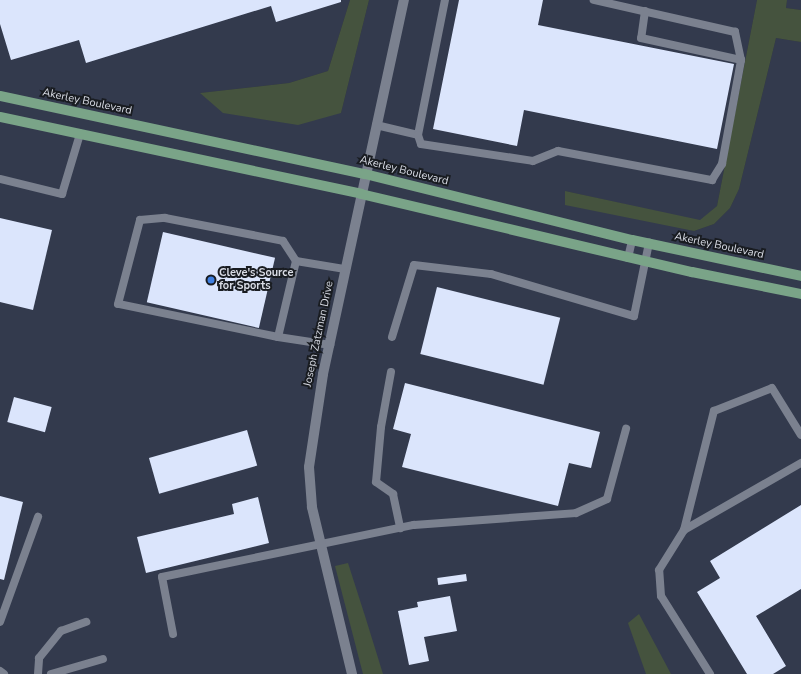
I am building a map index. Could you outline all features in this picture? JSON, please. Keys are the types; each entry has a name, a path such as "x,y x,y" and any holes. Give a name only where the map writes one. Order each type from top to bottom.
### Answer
{"main road":[{"name":"Akerley Boulevard","path":"0,96 365,174 632,240 801,276"},
{"path":"0,117 361,194 628,258 801,294"}],"street":[{"name":"Joseph Zatzman Drive","path":"352,674 312,507 309,467 345,269 404,0"}],"lane":[{"path":"445,0 418,134 421,144 533,162 558,151 712,180 722,164 741,60 735,32 594,0"},
{"path":"645,11 641,38 741,60"},
{"path":"376,125 418,134"},
{"path":"0,179 62,194 80,134"},
{"path":"278,337 296,261 283,241 165,218 140,220 118,304 278,337 330,345"},
{"path":"628,258 632,240"},
{"path":"392,337 414,265 491,274 634,316 650,243"},
{"path":"296,261 345,269"},
{"path":"391,372 381,427 376,482 393,494 400,528"},
{"path":"710,674 661,596 659,570 684,530 714,411 772,388 801,435"},
{"path":"173,634 162,577 322,546 400,528 576,513 607,499 626,430"},
{"path":"684,530 801,463"},
{"path":"0,622 38,517"},
{"path":"38,674 39,658 57,635 86,622"},
{"path":"51,674 103,659"},
{"path":"0,671 4,674"}],"shaded area":[{"path":"0,0 350,0 328,71 289,83 201,93 341,113 369,0 757,0 717,206 700,221 565,191 694,231 714,224 730,208 739,189 776,38 801,42 801,674 0,674"},
{"path":"787,0 801,0 801,10 786,8"}],"green space":[{"path":"350,0 369,0 341,113 298,125 223,113 200,93 289,83 328,71"},
{"path":"757,0 787,0 786,8 801,10 801,42 776,38 739,189 730,208 714,224 694,231 565,205 565,191 700,220 717,206"},
{"path":"348,563 383,674 363,674 335,566"},
{"path":"639,614 671,674 646,674 628,623"}],"building":[{"path":"0,0 341,0 341,2 276,22 271,6 86,63 79,40 11,60 0,24"},
{"path":"459,0 543,0 538,25 734,64 717,149 524,110 517,146 433,129"},
{"path":"0,218 52,230 33,310 0,302"},
{"name":"Cleve's Source for Sports","path":"163,232 275,258 259,328 147,302"},
{"path":"437,287 560,318 544,385 420,354"},
{"path":"405,383 600,432 591,468 569,463 558,506 402,467 411,434 393,429"},
{"path":"14,397 52,407 45,432 7,422"},
{"path":"247,430 257,466 159,494 149,458"},
{"path":"0,496 23,502 4,580 0,579"},
{"path":"258,497 269,543 146,573 137,537 234,514 232,504"},
{"path":"801,505 801,589 756,616 786,666 773,674 747,674 697,592 720,578 710,561"},
{"path":"466,574 467,581 438,585 437,578"},
{"path":"450,596 457,631 424,637 429,661 409,665 398,611 418,607 417,602"}],"place":[{"name":"Cleve's Source for Sports","path":"211,280"}]}
